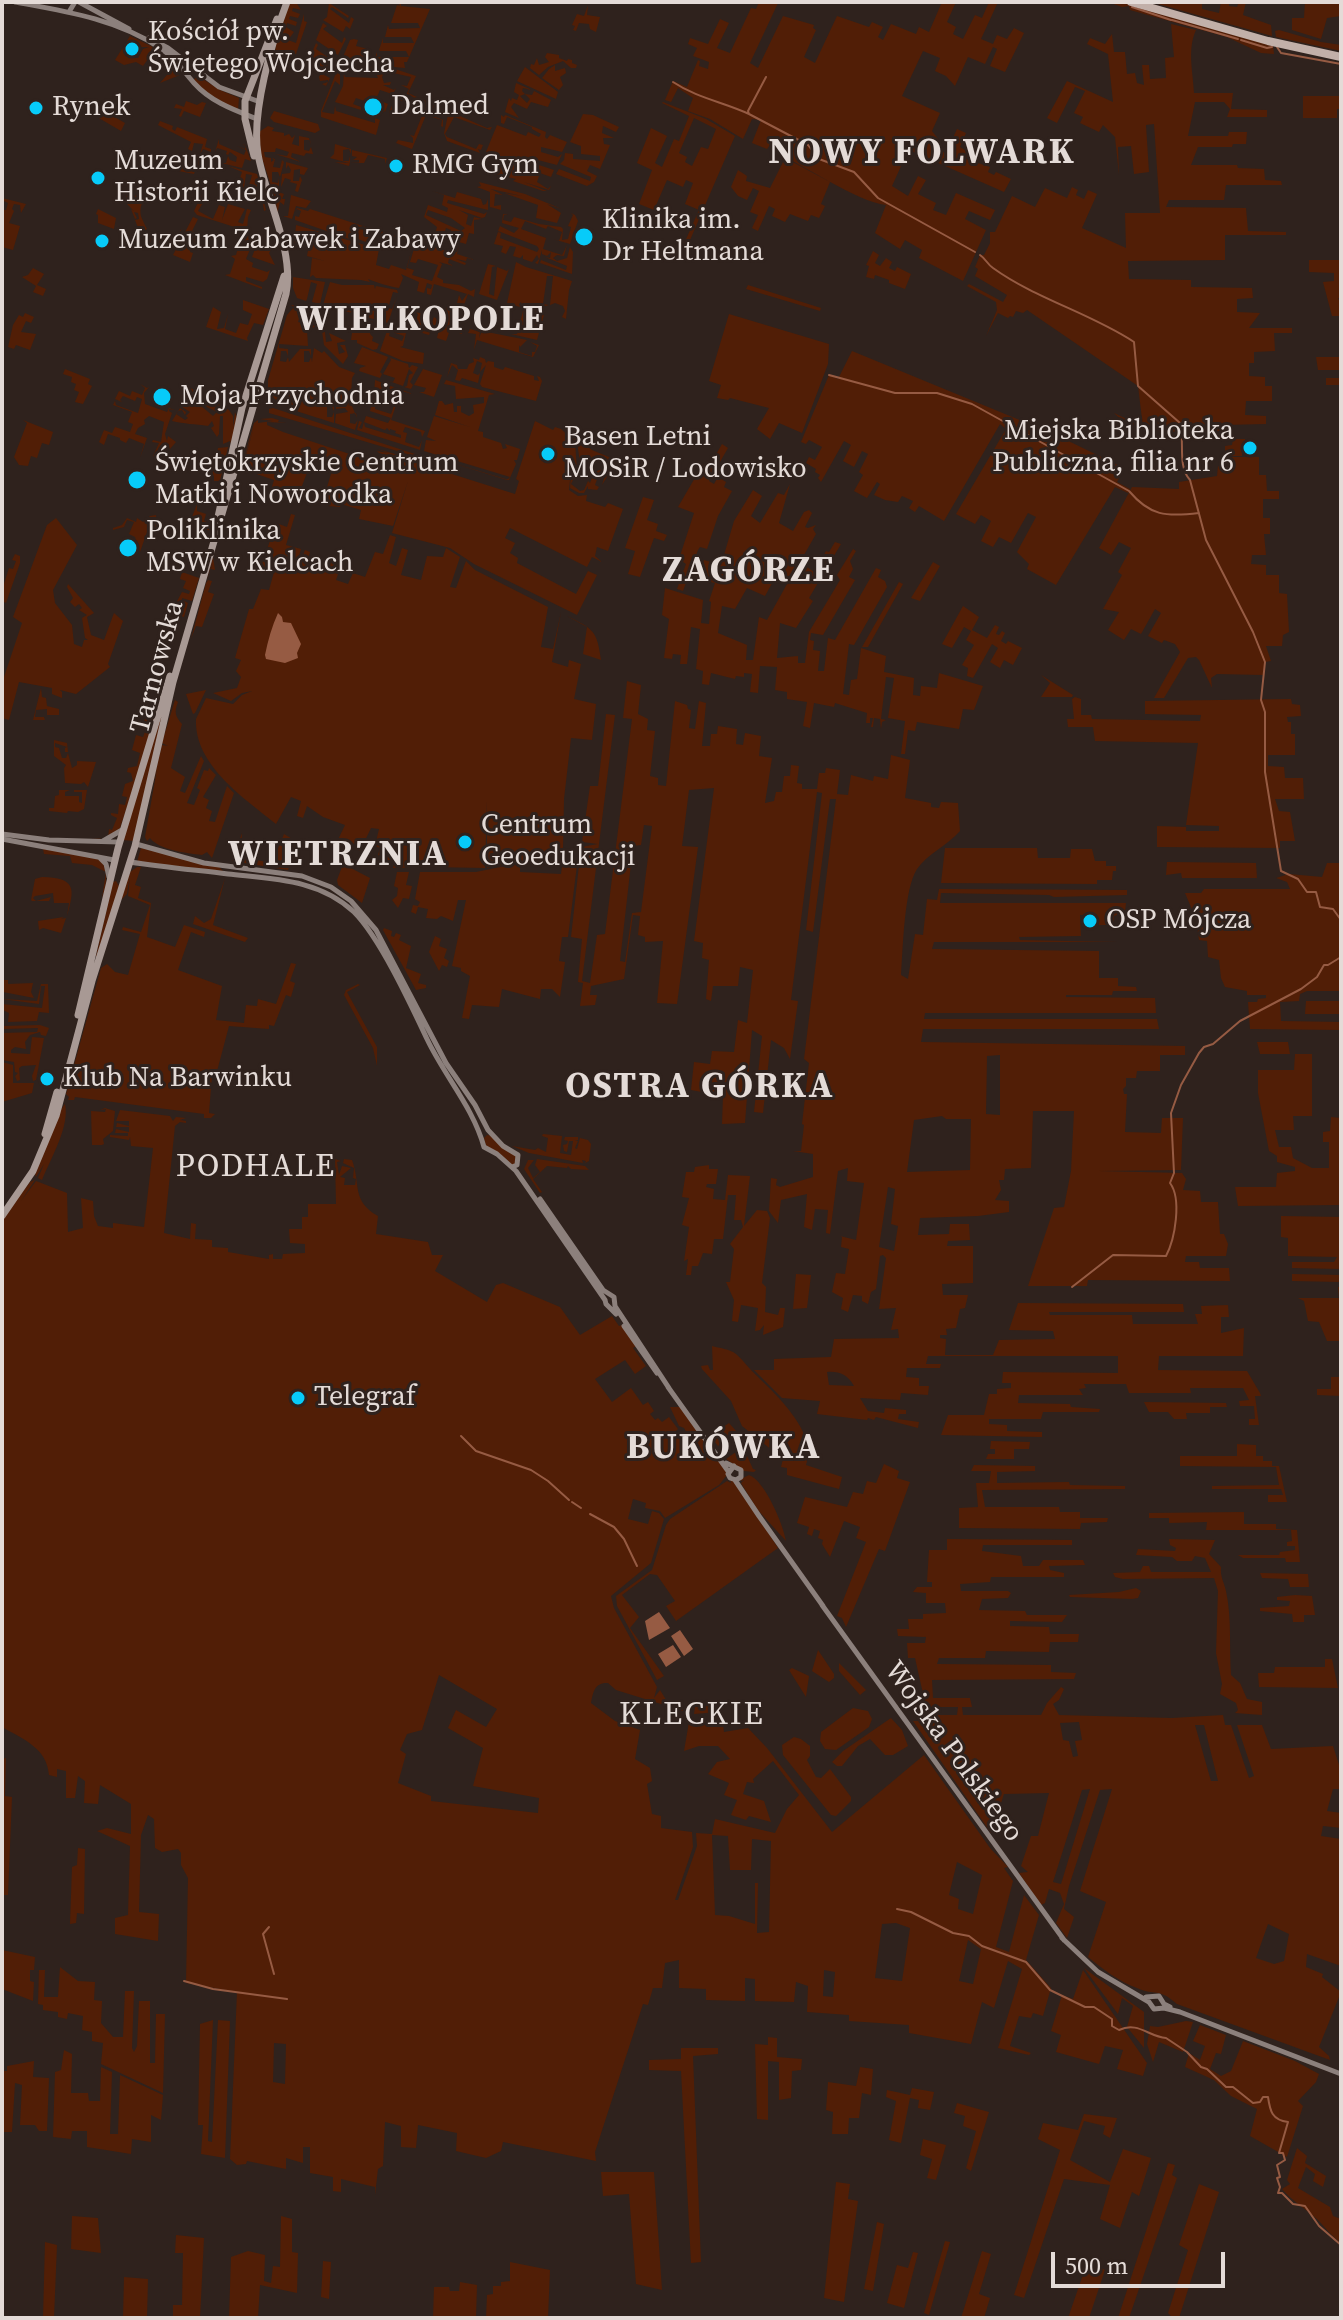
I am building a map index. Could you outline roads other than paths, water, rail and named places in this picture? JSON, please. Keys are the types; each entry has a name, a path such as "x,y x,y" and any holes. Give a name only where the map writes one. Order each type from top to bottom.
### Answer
{"highway":[{"path":"1131,2 1341,55"},
{"path":"1145,2 1268,39"}],"main road":[{"path":"15,2 101,20 154,44 172,57 211,99 258,119"},
{"path":"58,10 60,2"},
{"path":"68,13 77,2 161,43 215,84 261,103"},
{"path":"282,299 284,266 244,114 251,83 285,2"},
{"path":"282,299 288,267 258,158 258,119 271,51 285,2"},
{"path":"251,83 255,92 264,89"},
{"name":"Tarnowska","path":"2,1209 27,1174 44,1135 119,842 214,533 244,398 282,299"},
{"name":"Tarnowska","path":"108,933 136,844 173,682 282,299"},
{"path":"98,842 123,830"},
{"path":"139,830 148,847"},
{"path":"2,837 136,844 204,863 302,876 324,884 358,907 376,930 448,1072 478,1110 490,1133 517,1154 514,1166 548,1221 721,1460 731,1469 741,1470 737,1479 729,1477 731,1469"},
{"path":"2,837 114,860 295,881 335,897 368,930 470,1110 485,1148 514,1166 605,1293 615,1298 609,1303"},
{"path":"82,854 92,850 93,845 89,842"},
{"path":"2,1216 26,1183 49,1137 108,933 120,883 114,880 109,883 107,867 100,857"},
{"path":"126,874 141,864"},
{"path":"93,950 95,958 99,960"},
{"path":"483,1137 490,1133"},
{"name":"Wojska Polskiego","path":"737,1479 773,1536 1064,1940 1098,1972 1150,2001"},
{"path":"1163,2006 1159,1996 1150,2001 1154,2009 1163,2006 1341,2072"}],"waterway":[{"path":"1132,7 1171,20"},
{"path":"1172,20 1238,39"},
{"path":"1241,40 1272,47"},
{"path":"1277,47 1281,53 1341,64"},
{"path":"766,77 749,114 808,145 819,159 854,172 878,198 975,252"},
{"path":"673,82 749,114"},
{"path":"980,255 1010,279 1134,342 1138,386 1180,423 1182,461 1206,540 1265,662 1261,700 1265,712 1265,772 1281,871 1298,879 1307,892 1316,892 1320,907 1333,909 1341,920"},
{"path":"829,375 895,393 937,393 972,404 1129,491 1152,510 1177,515 1199,513"},
{"path":"1072,1287 1113,1255 1166,1256 1172,1240 1176,1209 1170,1183 1174,1173 1171,1113 1181,1085 1199,1053 1240,1021 1301,989 1317,977 1324,965 1341,957"},
{"path":"461,1436 476,1451 531,1470 569,1500"},
{"path":"572,1502 581,1508"},
{"path":"590,1514 614,1527 624,1539 637,1566"},
{"path":"897,1909 911,1912 953,1933 969,1936 982,1946 1026,1962 1050,1990 1085,2007 1094,2007 1112,2019 1112,2026 1119,2030 1138,2028 1166,2038 1187,2052 1226,2087 1233,2087 1253,2103 1268,2097 1273,2114 1288,2122 1279,2153 1283,2153 1285,2160 1277,2165 1280,2177 1277,2178 1278,2193 1293,2204 1305,2206 1319,2226 1341,2245"},
{"path":"269,1927 263,1934 274,1974"},
{"path":"184,1981 213,1989 287,1999"}],"place":[{"name":"Kościół pw. Świętego Wojciecha","path":"132,49"},
{"name":"Dalmed","path":"373,107"},
{"name":"Rynek","path":"36,108"},
{"name":"RMG Gym","path":"396,166"},
{"name":"Muzeum Historii Kielc","path":"98,178"},
{"name":"Klinika im. Dr Heltmana","path":"584,237"},
{"name":"Muzeum Zabawek i Zabawy","path":"102,241"},
{"name":"Moja Przychodnia","path":"162,397"},
{"name":"Miejska Biblioteka Publiczna, filia nr 6","path":"1250,448"},
{"name":"Basen Letni MOSiR / Lodowisko","path":"548,454"},
{"name":"Świętokrzyskie Centrum Matki i Noworodka","path":"137,480"},
{"name":"Poliklinika MSW w Kielcach","path":"128,548"},
{"name":"Centrum Geoedukacji","path":"465,842"},
{"name":"OSP Mójcza","path":"1090,921"},
{"name":"Klub Na Barwinku","path":"47,1079"},
{"name":"Telegraf","path":"298,1398"}],"district":[{"name":"NOWY FOLWARK","path":"922,154"},
{"name":"WIELKOPOLE","path":"421,321"},
{"name":"ZAGÓRZE","path":"749,572"},
{"name":"WIETRZNIA","path":"338,856"},
{"name":"OSTRA GÓRKA","path":"700,1088"},
{"name":"PODHALE","path":"256,1168"},
{"name":"BUKÓWKA","path":"724,1449"},
{"name":"KLECKIE","path":"692,1716"}]}
